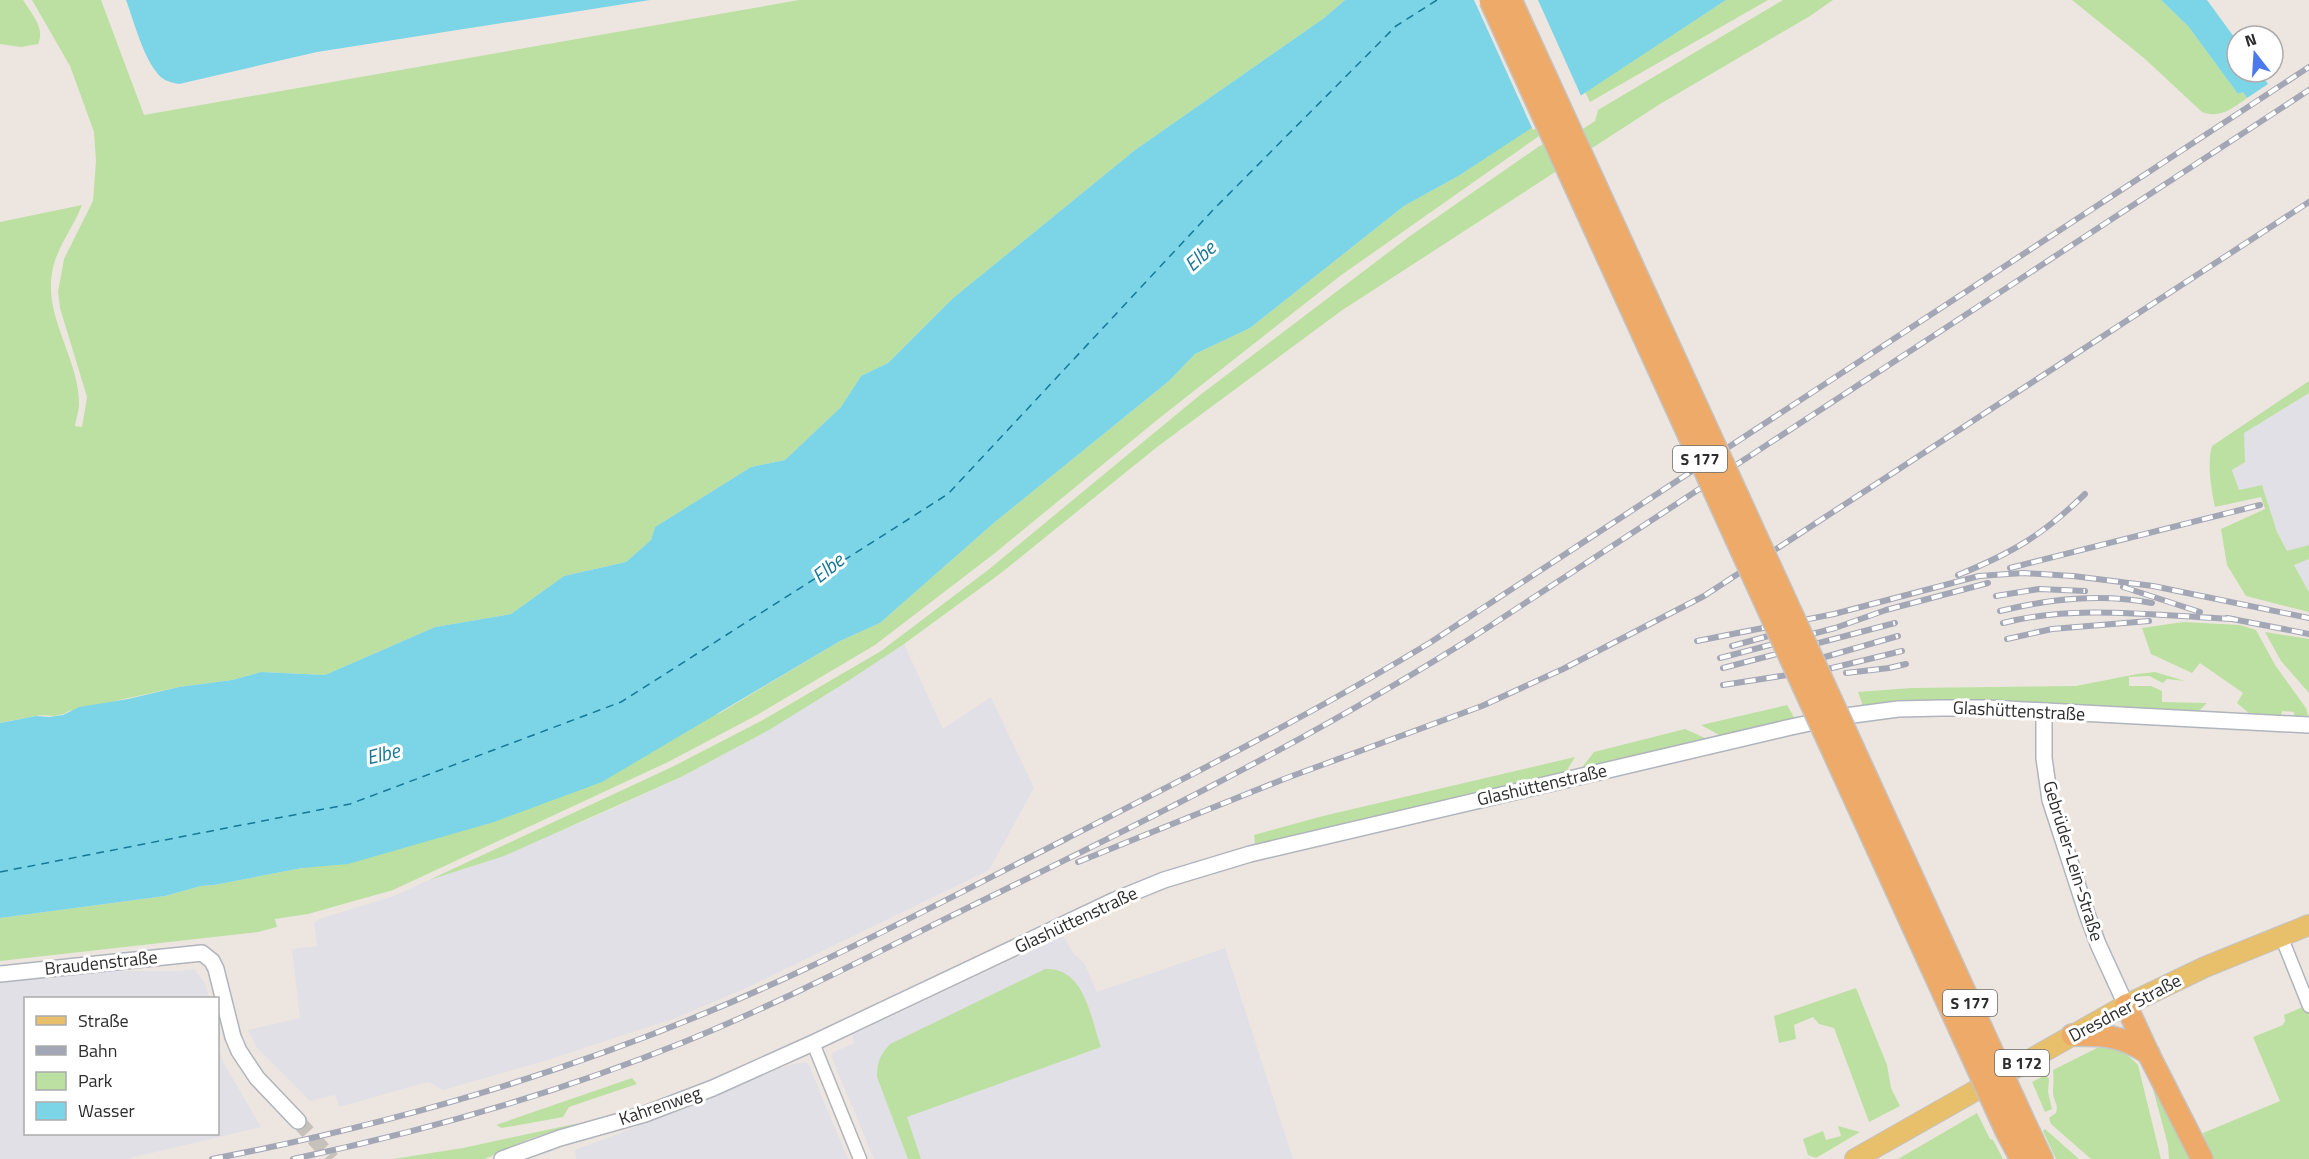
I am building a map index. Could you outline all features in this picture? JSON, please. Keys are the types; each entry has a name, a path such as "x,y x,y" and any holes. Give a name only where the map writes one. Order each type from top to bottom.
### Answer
{"highway":[{"name":"S 177","path":"1490,0 2016,1127"},
{"name":"S 177","path":"1511,0 2016,1127"},
{"path":"2126,1005 2199,1154"},
{"path":"2072,1035 2115,1037 2134,1044 2149,1055"},
{"path":"2016,1127 2021,1159"},
{"path":"2016,1127 2042,1159"}],"main road":[{"name":"Dresdner Straße","path":"1855,1159 2126,1005 2205,967 2309,925"}],"street":[{"name":"Glashüttenstraße","path":"813,1043 1114,900 1164,880 1250,854 1838,717 1899,709 1941,708 2309,725"},
{"name":"Gebrüder-Lein-Straße","path":"2044,712 2044,758 2050,800 2086,914 2126,1005"},
{"path":"2281,936 2309,1006"},
{"name":"Braudenstraße","path":"0,974 202,953 212,961 216,969 233,1036 243,1058 257,1078 298,1120"},
{"name":"Kahrenweg","path":"502,1159 560,1138 679,1102 813,1043"},
{"path":"813,1043 860,1159"}],"shaded area":[{"path":"2309,393 2309,592 2277,532 2262,486 2239,490 2232,469 2245,462 2243,433"},
{"path":"904,644 943,729 991,697 1034,788 989,870 742,990 673,1019 541,1062 443,1090 428,1082 339,1107 335,1095 310,1101 257,1048 248,1030 300,1018 292,949 317,946 314,923 319,919 394,896 429,880 585,821 681,777 769,730"},
{"path":"1063,936 1074,954 1084,963 1097,992 1225,948 1293,1159 874,1159 833,1061 832,1053 854,1043 852,1035"},
{"path":"107,968 128,971 194,969 205,983 209,997 24,997 24,1135 219,1135 219,1044 222,1060 261,1127 126,1159 0,1159 0,980"},
{"path":"797,1063 808,1063 848,1159 576,1159 575,1150"}],"green space":[{"path":"0,0 23,0 39,27 38,44 21,47 0,44"},
{"path":"32,0 101,0 144,115 799,0 1345,0 1324,18 1135,150 952,299 888,363 861,376 841,407 785,460 751,467 655,527 651,540 626,562 564,576 511,614 435,627 325,675 261,672 232,680 179,687 55,716 39,715 0,723 0,222 82,205 57,255 51,289 57,322 78,387 79,406 75,426 82,427 87,397 60,308 58,292 64,259 93,201 96,161 94,132 70,66"},
{"path":"1726,0 1768,0 1590,102 1585,92"},
{"path":"1783,0 1833,0 1810,16 1660,104 1341,311 1157,447 1001,573 904,644 848,681 769,730 681,777 504,856 429,880 674,766 761,721 881,651 988,570 1200,395 1410,236 1538,147 1544,144 1550,150 1595,121 1598,110"},
{"path":"2072,0 2161,0 2188,26 2225,76 2225,84 2231,84 2238,94 2243,92 2247,98 2231,109 2220,113 2202,112 2144,58"},
{"path":"1534,125 1539,136 1340,276 1157,420 995,553 875,645 757,715 668,762 393,890 308,914 275,919 277,927 258,932 0,961 0,918 165,896 201,886 302,868 720,713 840,641 880,623 995,522 1169,381 1195,354 1250,328 1404,206 1460,175"},
{"path":"2309,381 2309,393 2244,433 2245,462 2232,470 2239,490 2262,485 2277,532 2287,551 2309,545 2309,559 2294,565 2309,592 2309,612 2246,596 2227,565 2221,529 2265,509 2261,497 2215,507 2210,468 2212,446"},
{"path":"2183,622 2240,625 2256,630 2275,665 2306,708 2309,718 2294,718 2294,712 2282,711 2281,717 2251,715 2237,703 2243,693 2200,663 2192,673 2151,654 2142,628"},
{"path":"2265,632 2309,639 2309,693 2281,661"},
{"path":"2155,672 2185,681 2167,679 2163,683 2149,676 2129,677 2129,686 2151,686 2162,691 2162,702 2207,703 2199,711 1964,700 1863,706 1858,692 1911,688 2076,686"},
{"path":"1787,705 1795,719 1721,736 1701,725"},
{"path":"1685,729 1707,739 1585,768 1583,766 1594,752"},
{"path":"1575,757 1566,772 1255,845 1254,835 1323,816"},
{"path":"1045,969 1069,976 1077,985 1084,996 1101,1047 907,1117 921,1159 908,1159 877,1077 878,1063 884,1052 890,1044"},
{"path":"1856,988 1887,1065 1891,1088 1900,1106 1869,1122 1834,1028 1819,1024 1813,1017 1794,1025 1796,1039 1779,1043 1774,1016"},
{"path":"2305,1006 2309,1014 2309,1159 2211,1159 2203,1133 2280,1101 2253,1037 2283,1025 2284,1015"},
{"path":"2097,1048 2120,1051 2138,1065 2161,1159 2091,1159 2051,1124 2049,1118 2057,1110 2053,1095 2053,1070"},
{"path":"2149,1074 2190,1159 2169,1159 2168,1145"},
{"path":"2046,1075 2049,1079 2048,1092 2052,1109 2045,1112 2032,1082"},
{"path":"632,1078 637,1084 569,1107 563,1117 502,1128 496,1125"},
{"path":"1977,1113 2003,1159 1898,1159"},
{"path":"579,1123 529,1139 485,1159 393,1159 463,1148"},
{"path":"1838,1126 1860,1132 1816,1158 1808,1155 1803,1139 1823,1131 1826,1140 1841,1136"},
{"path":"2045,1129 2079,1159 2056,1159 2043,1131"}],"water":[{"path":"126,0 650,0 317,52 179,84 165,80 152,66 141,44"},
{"name":"Elbe","path":"1345,0 1726,0 1460,175 1404,206 1250,328 1195,354 1169,381 995,522 880,623 840,641 602,782 494,822 348,864 302,868 201,886 165,896 0,918 0,723 36,716 63,715 79,707 179,687 232,680 261,672 325,675 435,627 511,614 564,576 626,562 651,540 655,527 751,467 785,460 841,407 861,376 888,363 952,299 1135,150 1324,18"},
{"path":"2161,0 2207,0 2225,25 2225,76 2188,26"},
{"path":"2231,84 2268,84 2247,98 2243,92 2238,94"}],"pier":[{"path":"1474,0 1538,0 1582,98 1533,130"}],"ferry route":[{"path":"0,872 350,804 621,702 948,494 1213,210 1396,26 1437,0"}],"tunnel":[{"path":"298,1121 332,1159"}],"railway":[{"path":"212,1159 364,1125 439,1105 514,1083 660,1031 803,970 968,889 1204,768 1296,719 1431,642 2309,67"},
{"path":"293,1159 392,1136 491,1109 588,1078 684,1042 843,970 1124,831 1247,767 1368,700 1487,628 2309,90"},
{"path":"1078,862 1284,779 1482,706 1563,669 1704,596 2309,202"},
{"path":"1958,575 2026,542 2055,521 2085,494"},
{"path":"2010,568 2260,505"},
{"path":"1697,641 1834,614 1979,576 2023,573 2073,576 2153,586 2309,618"},
{"path":"1720,658 1835,628 1886,610 1988,583"},
{"path":"2123,587 2200,612"},
{"path":"1996,596 2039,589 2085,591"},
{"path":"2000,611 2038,603 2075,599 2113,598 2152,603"},
{"path":"2003,623 2031,617 2088,613 2233,619"},
{"path":"2227,618 2309,634"},
{"path":"2007,639 2052,629 2149,621"},
{"path":"1723,668 1895,623"},
{"path":"1732,646 1772,635"},
{"path":"1790,667 1898,636"},
{"path":"1723,685 1832,668 1902,651"},
{"path":"1846,673 1906,664"}]}
